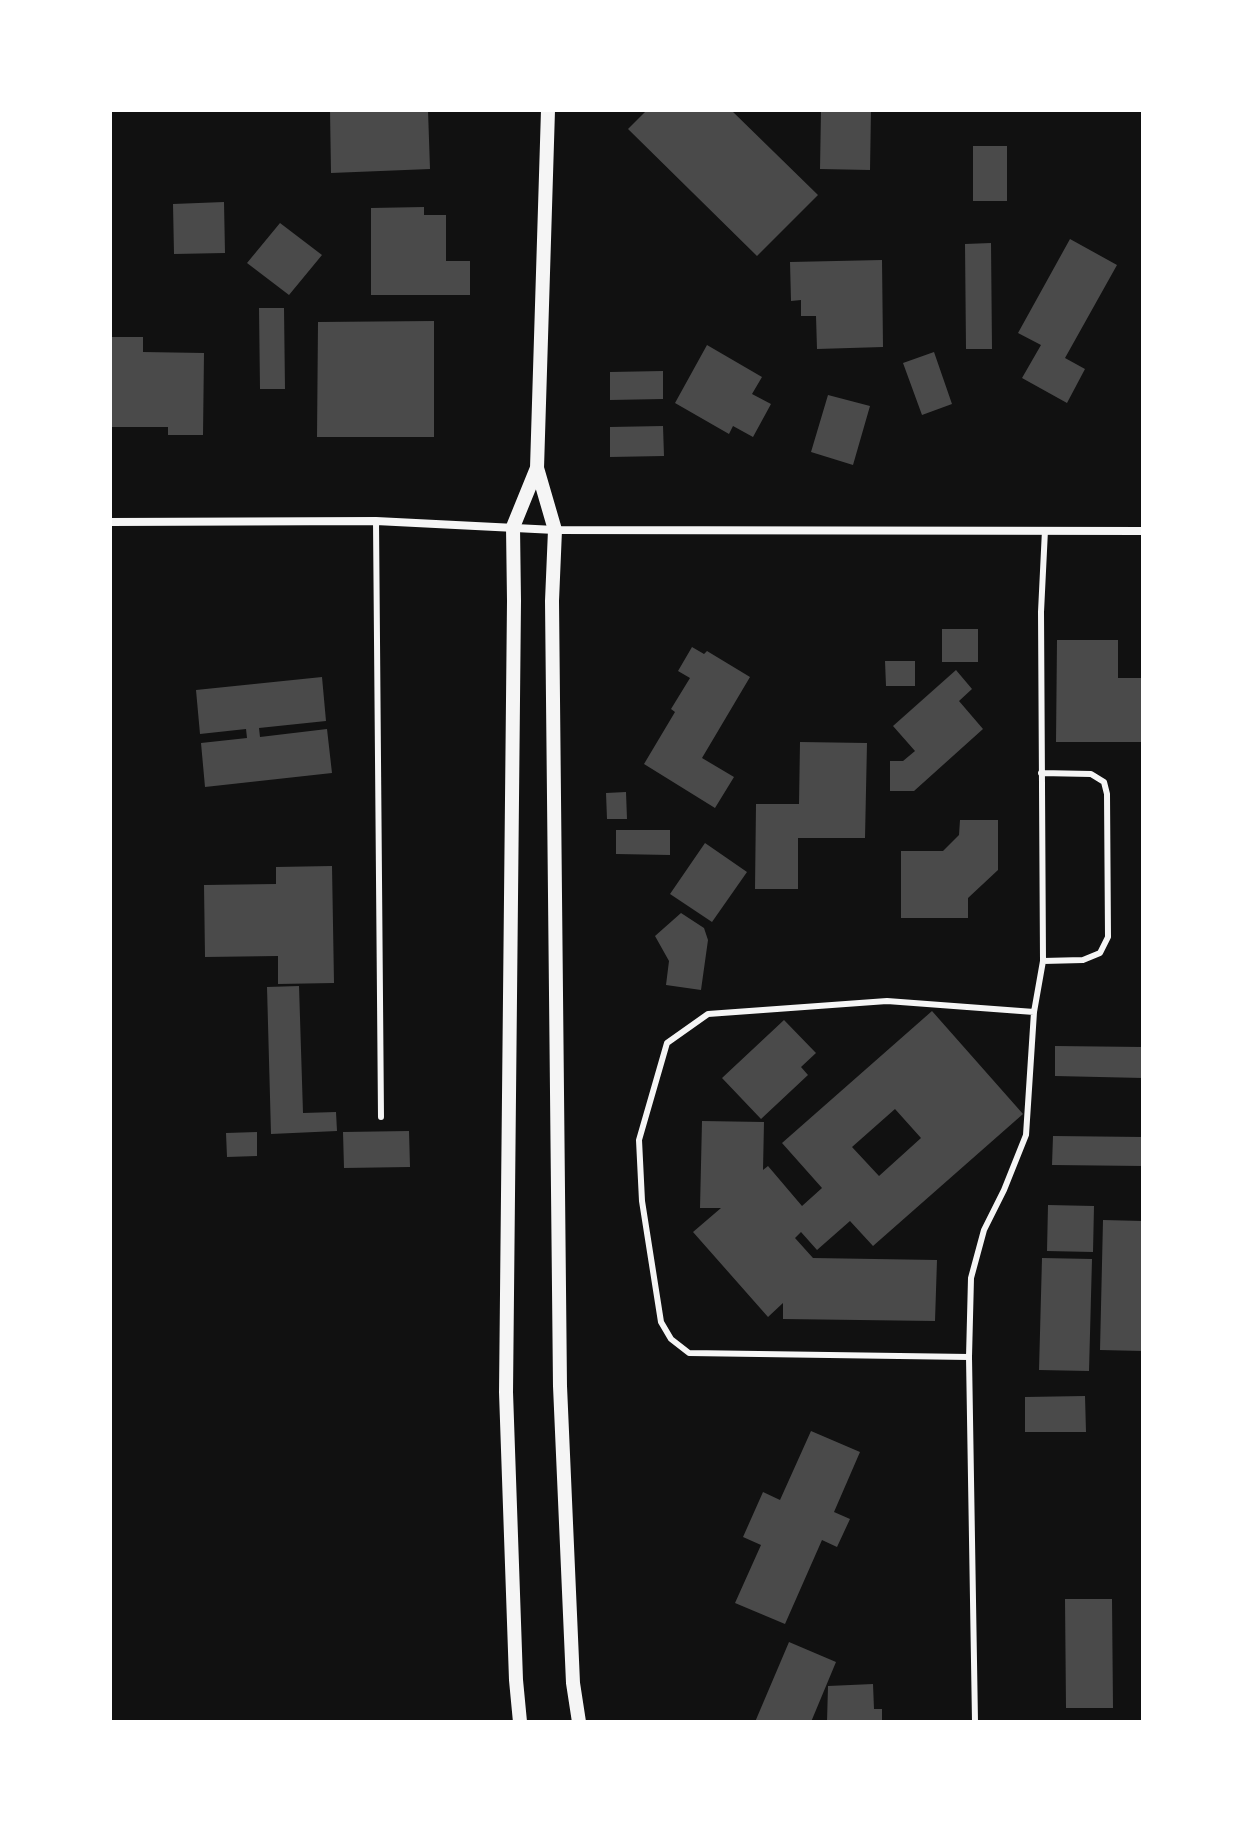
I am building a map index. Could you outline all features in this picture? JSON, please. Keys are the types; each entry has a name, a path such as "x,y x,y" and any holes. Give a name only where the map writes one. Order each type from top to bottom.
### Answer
{"street":[{"path":"548,110 537,468 555,530 552,601 560,1386 573,1683 579,1722"},
{"path":"520,1722 506,1392 513,527 537,468"},
{"path":"110,522 376,521 555,530 1143,531"}],"lane":[{"path":"376,521 381,1117"},
{"path":"975,1722 969,1357 971,1278 984,1230 1026,1135 1034,1012 1043,961 1041,612 1045,530"},
{"path":"1041,773 1091,774 1104,782 1107,794 1108,937 1100,953 1083,960 1043,961"},
{"path":"969,1357 689,1353 671,1339 661,1322 642,1201 639,1140 667,1043 708,1014 887,1001 1034,1012"}],"building":[{"path":"330,110 428,110 430,169 331,173"},
{"path":"647,110 731,110 818,195 757,256 628,129"},
{"path":"821,110 871,110 870,170 820,169"},
{"path":"973,146 1007,146 1007,201 973,201"},
{"path":"224,202 225,253 174,254 173,204"},
{"path":"424,207 424,215 446,215 446,261 470,261 470,295 371,295 371,208"},
{"path":"280,223 322,255 289,295 247,263"},
{"path":"1070,239 1117,265 1065,358 1085,369 1067,403 1022,378 1041,345 1018,333"},
{"path":"991,243 992,349 966,349 965,244"},
{"path":"882,260 883,347 817,349 816,316 801,316 801,300 791,301 790,262"},
{"path":"259,308 284,308 285,389 260,389"},
{"path":"434,321 434,437 317,437 318,322"},
{"path":"112,337 143,337 143,352 204,353 203,435 168,435 168,427 111,427"},
{"path":"707,345 762,377 752,394 771,404 753,437 733,426 729,434 675,403"},
{"path":"934,352 952,404 922,415 903,363"},
{"path":"663,371 663,399 610,400 610,372"},
{"path":"828,395 870,406 853,465 811,452"},
{"path":"663,426 664,456 610,457 610,427"},
{"path":"942,629 978,629 978,662 942,662"},
{"path":"1057,640 1118,640 1118,678 1143,678 1142,742 1056,742"},
{"path":"692,647 704,654 707,651 750,677 702,758 734,777 715,808 644,764 675,712 671,709 690,678 678,671"},
{"path":"885,661 915,661 915,686 886,686"},
{"path":"956,670 972,689 959,701 983,729 914,791 890,791 890,761 903,761 915,751 893,726"},
{"path":"322,677 326,721 259,728 260,737 327,729 332,773 205,787 201,743 247,738 246,729 200,734 196,690"},
{"path":"800,742 867,743 865,838 798,838 798,889 755,889 756,804 799,804"},
{"path":"626,792 627,819 607,819 606,793"},
{"path":"960,820 998,820 998,870 968,898 968,918 901,918 901,851 943,851 959,835"},
{"path":"616,830 670,830 670,855 616,854"},
{"path":"705,843 747,872 712,922 670,894"},
{"path":"332,866 334,983 278,984 278,956 205,957 204,885 276,884 276,867"},
{"path":"681,913 704,928 708,940 701,990 666,985 669,961 655,936"},
{"path":"299,986 303,1113 336,1112 337,1131 271,1134 267,987"},
{"path":"932,1011 1023,1114 873,1246 850,1221 817,1250 801,1232 795,1238 813,1258 937,1260 935,1321 783,1319 783,1303 768,1317 693,1232 721,1208 700,1208 702,1121 764,1122 763,1170 768,1166 802,1206 822,1188 782,1143","holes":["895,1109 921,1138 879,1176 852,1147"]},
{"path":"784,1020 816,1053 801,1067 808,1075 761,1119 722,1078"},
{"path":"1055,1046 1143,1047 1143,1078 1055,1076"},
{"path":"409,1131 410,1167 344,1168 343,1132"},
{"path":"257,1132 257,1156 227,1157 226,1133"},
{"path":"1053,1136 1143,1137 1143,1166 1052,1165"},
{"path":"1048,1205 1094,1206 1093,1252 1047,1251"},
{"path":"1103,1220 1143,1221 1143,1351 1100,1350"},
{"path":"1042,1258 1092,1259 1089,1371 1039,1370"},
{"path":"1085,1396 1086,1432 1025,1432 1025,1397"},
{"path":"811,1431 860,1452 834,1512 850,1519 837,1547 822,1540 785,1624 735,1603 761,1545 743,1537 763,1492 780,1500"},
{"path":"1065,1599 1112,1599 1113,1708 1066,1708"},
{"path":"789,1642 836,1662 811,1722 755,1722"},
{"path":"873,1684 874,1709 882,1709 882,1722 827,1722 828,1686"}]}
